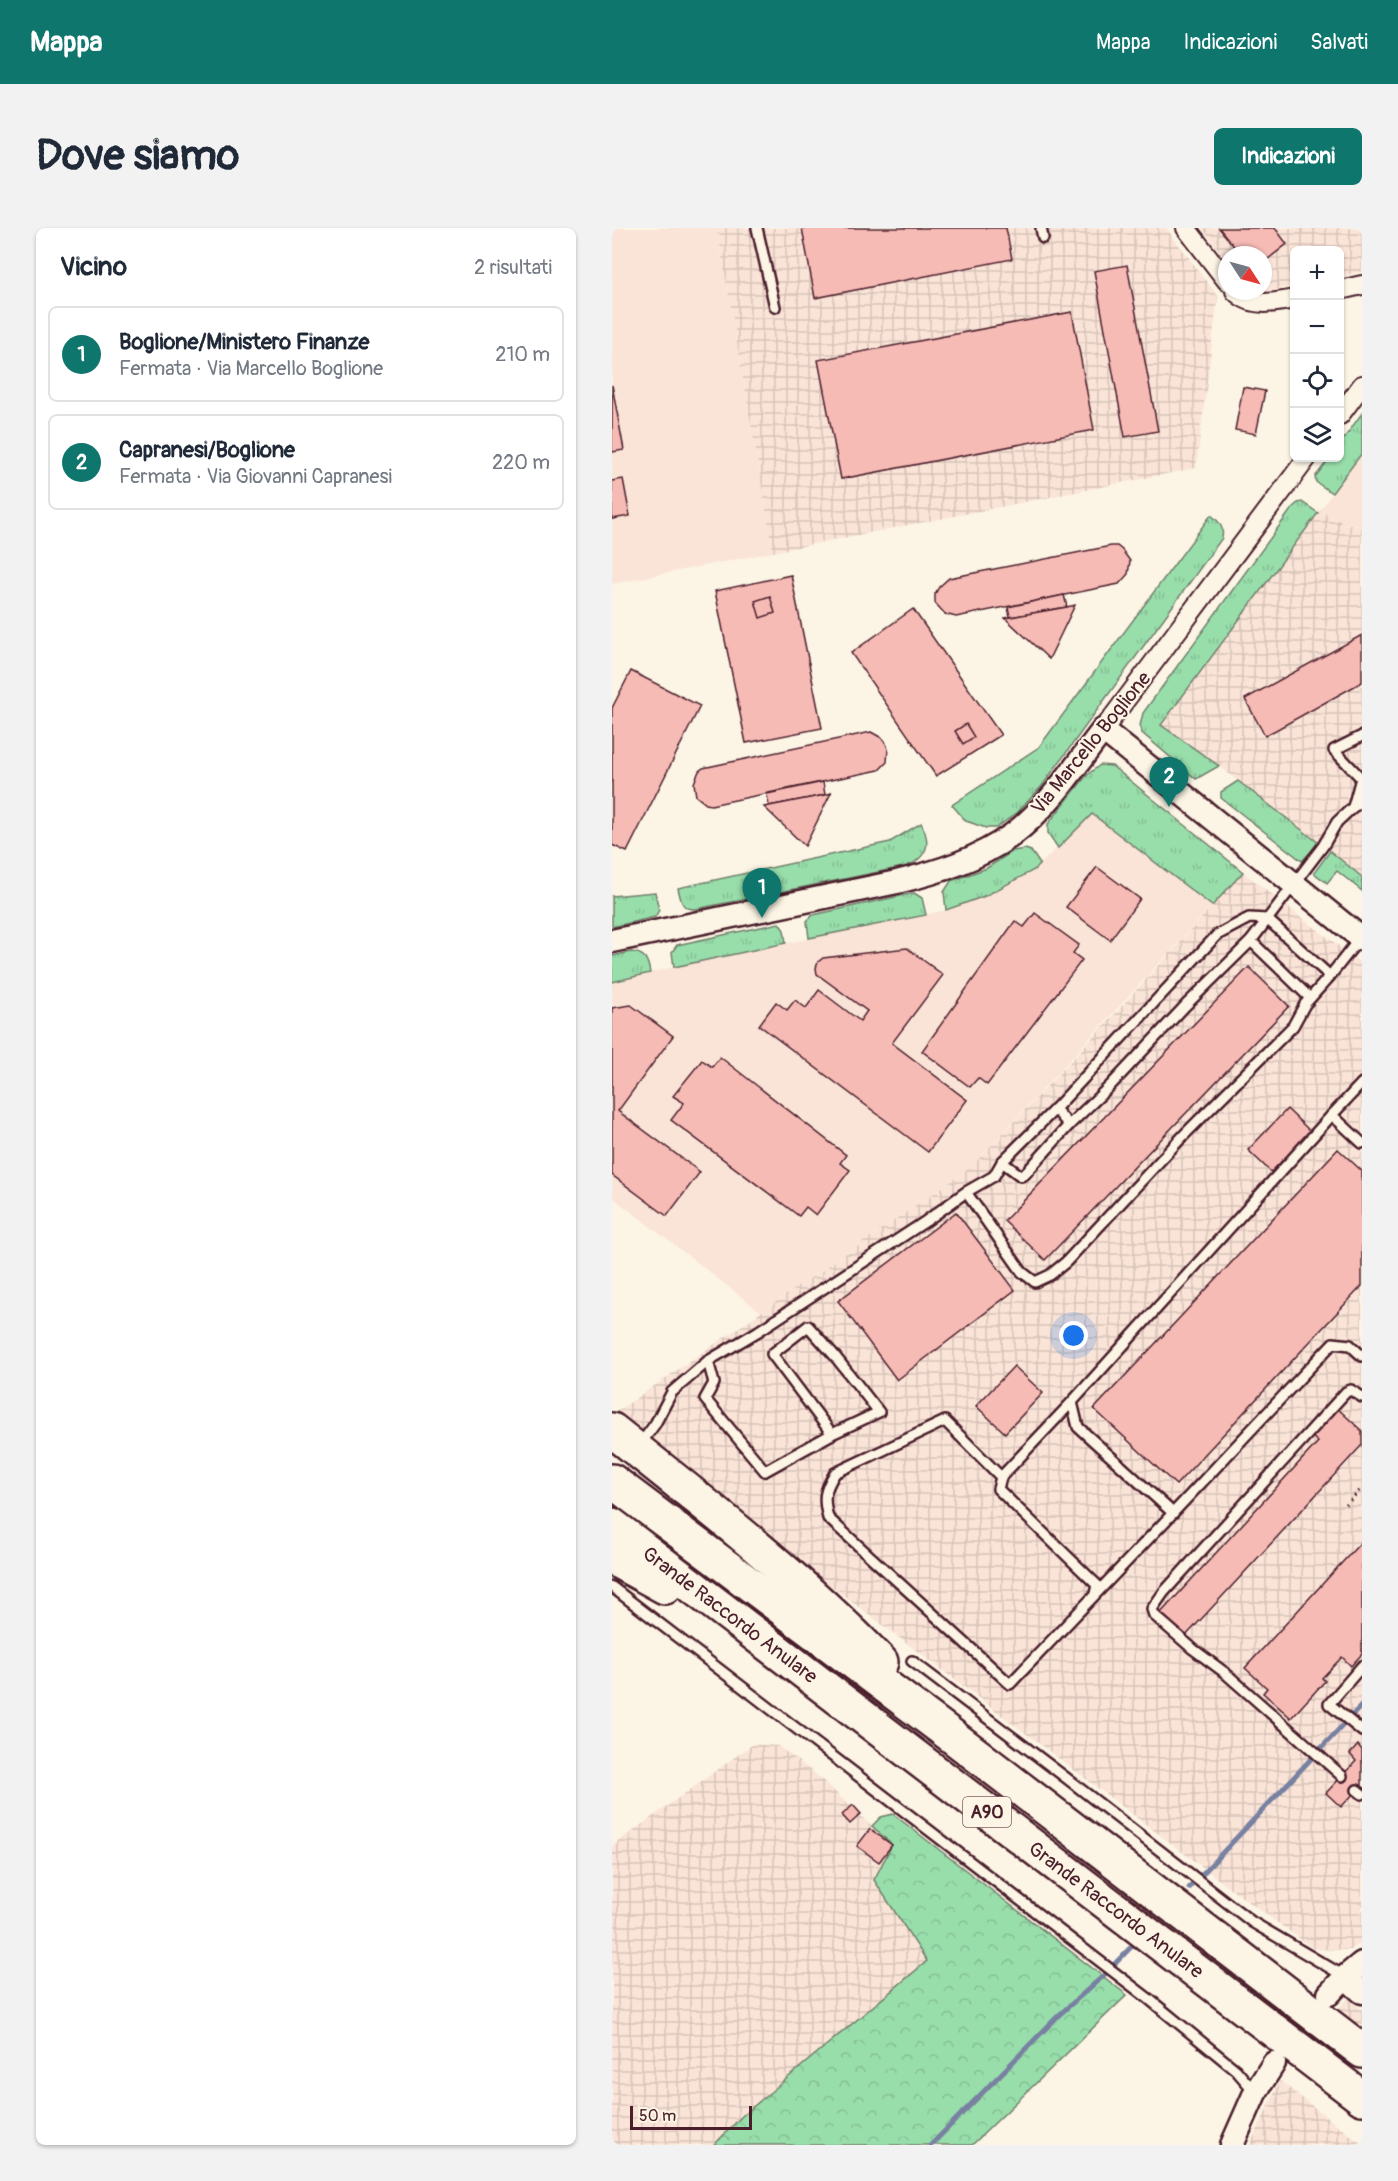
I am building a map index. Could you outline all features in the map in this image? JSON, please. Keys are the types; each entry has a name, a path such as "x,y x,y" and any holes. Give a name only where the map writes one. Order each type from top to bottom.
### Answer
{"highway":[{"path":"624,1440 755,1544 802,1586 850,1631 948,1732"},
{"name":"Grande Raccordo Anulare","path":"612,1481 948,1732 1362,2052"},
{"name":"Grande Raccordo Anulare","path":"612,1526 1362,2098"},
{"path":"612,1558 769,1646"}],"street":[{"path":"1186,228 1218,269"},
{"path":"1344,289 1362,285"},
{"path":"1250,300 1263,303 1290,300"},
{"path":"1344,410 1362,385"},
{"name":"Via Marcello Boglione","path":"612,941 897,882 932,873 967,860 1003,841 1030,819 1055,792 1304,462"},
{"path":"1103,730 1361,939"},
{"path":"1329,1994 1353,1970 1362,1992"},
{"path":"1232,2145 1255,2093 1274,2063"}],"lane":[{"path":"758,228 775,307"},
{"path":"1353,807 1361,778 1334,750 1362,736"},
{"path":"1002,1162 1016,1174 1021,1176 1025,1174 1069,1125 1251,941 1327,841 1337,822 1362,802"},
{"path":"624,1440 655,1424 672,1392 708,1361 757,1332 926,1221 966,1191 994,1176 1002,1162 1055,1109 1217,935 1249,918 1267,920 1330,976"},
{"path":"966,1191 1022,1272 1035,1282 1050,1275 1066,1262 1184,1135 1293,1026 1310,998 1361,939"},
{"path":"1251,941 1310,998"},
{"path":"1095,1594 1097,1585 998,1489 1001,1477 1362,1083"},
{"path":"1055,1109 1069,1125"},
{"path":"1332,1115 1362,1143"},
{"path":"708,1361 714,1383 705,1399 765,1471 832,1434 879,1412 834,1354 808,1326 772,1354 832,1434"},
{"path":"1001,1477 945,1422 835,1473 827,1486 824,1502 828,1518 1010,1684 1333,1343 1350,1345 1362,1356"},
{"path":"1342,1776 1224,1672 1154,1615 1152,1609 1172,1583 1346,1392 1351,1390 1362,1397"},
{"path":"1072,1402 1078,1427 1173,1513"},
{"path":"612,1587 1115,1973 1236,2070 1255,2093"},
{"path":"912,1661 1252,1922 1353,1970"},
{"path":"1362,1666 1329,1704 1362,1731"}],"path":[{"path":"1346,1505 1362,1488"}],"shaded area":[{"path":"612,228 717,228 773,552 612,584"},
{"path":"717,228 1166,228 1218,296 1196,468 773,552"},
{"path":"1202,228 1362,228 1362,272 1344,275 1344,246 1290,246 1290,287 1272,291 1272,246 1218,246 1218,249"},
{"path":"1362,453 1362,528 1342,522 1320,510"},
{"path":"1320,510 1342,522 1362,528 1362,877 1224,770 1161,726"},
{"path":"1092,814 1212,906 970,1168 761,1312 612,1197 612,982 946,910 1034,870"},
{"path":"1243,872 1362,964 1362,1942 1351,1950 1314,1949 1235,1892 744,1520 612,1415 970,1168 1111,1018"},
{"path":"753,1744 778,1746 817,1775 892,1845 875,1881 927,1961 742,2116 714,2145 612,2145 612,1846"},
{"path":"1348,1998 1362,2010 1362,2029 1337,2010"},
{"path":"1280,2081 1362,2144 1362,2145 1250,2145"}],"green space":[{"path":"1362,413 1362,453 1332,493 1316,482 1315,477 1327,462 1344,462 1344,438"},
{"path":"1302,502 1318,513 1161,725 1219,766 1196,779 1142,733 1140,726 1143,713 1293,507"},
{"path":"1211,515 1221,525 1222,538 1042,786 1018,812 996,828 986,828 966,821 952,805 1039,747"},
{"path":"1100,765 1112,766 1243,872 1212,906 1092,814 1058,848 1048,833 1048,824 1087,775"},
{"path":"1238,781 1319,843 1302,861 1221,798 1221,792"},
{"path":"921,823 926,836 926,848 920,858 908,866 696,909 687,908 681,900 678,888 890,842"},
{"path":"1025,849 1031,851 1040,864 1034,870 985,896 946,910 944,892 951,881 987,868 1013,851"},
{"path":"1330,851 1362,877 1362,891 1337,871 1327,883 1314,873"},
{"path":"655,892 659,910 655,917 612,927 612,896"},
{"path":"914,893 922,898 926,915 809,938 807,921 813,915"},
{"path":"779,923 784,930 786,943 674,967 672,952 677,945"},
{"path":"631,952 645,958 650,973 612,982 612,956"},
{"path":"893,1814 1127,1995 972,2145 714,2145 742,2116 927,1961 874,1880 892,1845 872,1826 881,1817"}],"building":[{"path":"802,228 1006,228 1012,259 815,298"},
{"path":"1219,228 1275,228 1287,244 1272,256 1272,246 1234,246"},
{"path":"1127,265 1158,431 1125,437 1094,271"},
{"path":"1072,312 1094,430 841,479 818,360"},
{"path":"612,385 624,450 612,452"},
{"path":"1243,387 1265,391 1256,434 1235,430"},
{"path":"623,479 630,516 612,519 612,481"},
{"path":"1117,546 1130,561 1128,574 1119,584 956,617 945,614 935,603 935,594 949,578"},
{"path":"791,575 822,728 746,743 715,591"},
{"path":"1064,595 1067,607 1010,617 1008,607"},
{"path":"770,596 775,613 760,618 755,601"},
{"path":"1075,605 1049,659 1005,618 1067,607"},
{"path":"913,609 1001,735 936,776 851,653"},
{"path":"1362,635 1362,682 1265,736 1245,699"},
{"path":"631,671 700,706 627,852 612,845 612,708"},
{"path":"966,724 974,737 963,744 955,731"},
{"path":"871,732 885,741 888,749 887,762 879,770 711,805 696,796 694,783 699,771 703,768"},
{"path":"823,782 825,795 769,806 767,794"},
{"path":"831,793 805,846 764,807 825,795"},
{"path":"1097,867 1140,899 1110,940 1066,907"},
{"path":"1035,913 1079,945 1073,953 1082,960 987,1085 978,1078 970,1087 922,1051 1015,921 1024,927"},
{"path":"907,948 943,975 892,1043 967,1100 928,1152 759,1025 776,1002 787,1010 795,1000 806,1008 819,990 860,1021 867,1011 817,974 818,962 823,958"},
{"path":"1249,967 1289,1006 1045,1260 1004,1221"},
{"path":"631,1005 673,1036 618,1111 700,1172 667,1216 612,1175 612,1008"},
{"path":"720,1057 846,1155 840,1163 850,1170 816,1215 806,1207 799,1216 671,1120 684,1103 673,1096 702,1060 712,1067"},
{"path":"1287,1109 1311,1132 1271,1172 1248,1150"},
{"path":"1338,1149 1362,1171 1362,1286 1176,1485 1094,1409"},
{"path":"956,1212 1015,1290 897,1380 838,1301"},
{"path":"1014,1366 1043,1393 1005,1433 976,1406"},
{"path":"1336,1407 1362,1431 1362,1445 1183,1639 1158,1616 1318,1442 1310,1435"},
{"path":"1362,1541 1362,1654 1351,1666 1342,1657 1322,1678 1325,1681 1291,1718 1263,1693 1267,1688 1245,1668"},
{"path":"1358,1745 1362,1750 1362,1785 1341,1807 1326,1793 1356,1761 1350,1754"},
{"path":"853,1805 861,1814 850,1824 842,1815"},
{"path":"870,1829 892,1845 879,1862 857,1846"}],"waterway":[{"path":"1189,1888 1362,1705"},
{"path":"931,2145 1059,2015 1102,1977 1132,1946"}],"place":[{"name":"Capranesi/Boglione","path":"1169,807"},
{"name":"Boglione/Ministero Finanze","path":"762,918"}]}
